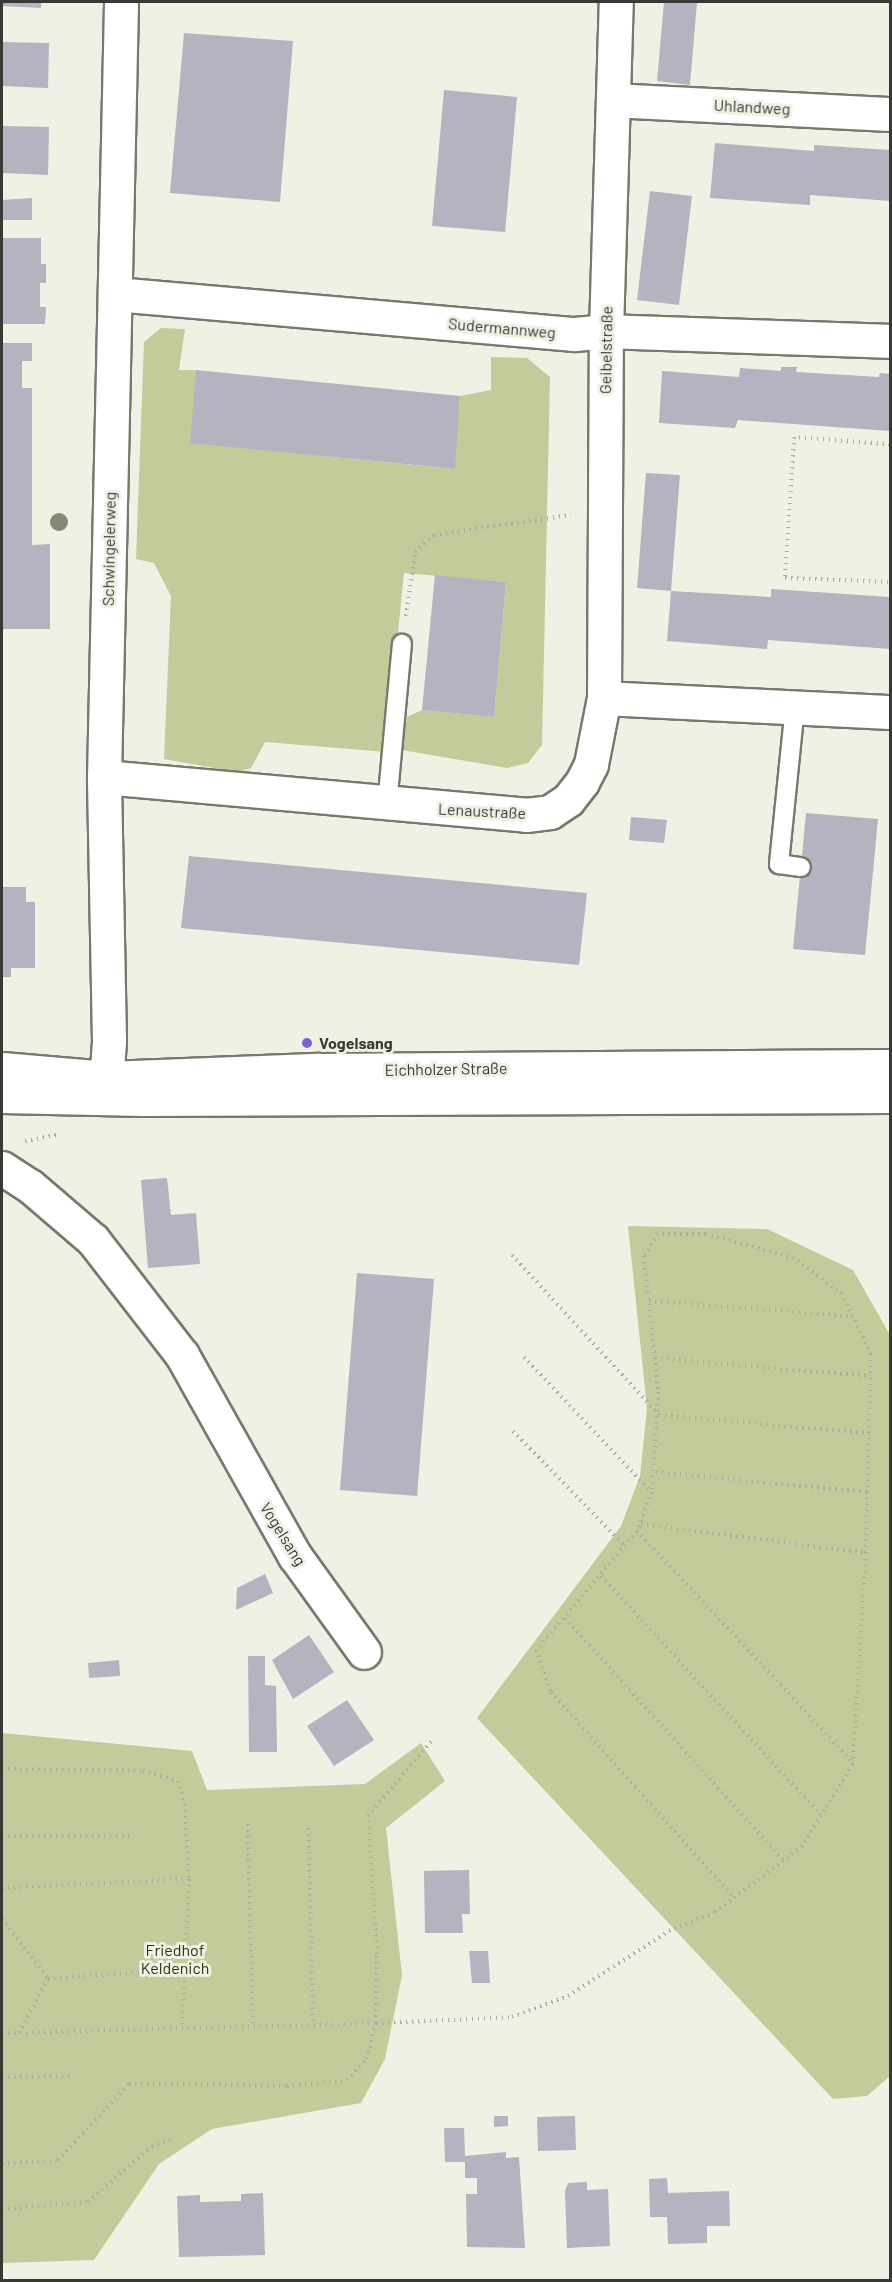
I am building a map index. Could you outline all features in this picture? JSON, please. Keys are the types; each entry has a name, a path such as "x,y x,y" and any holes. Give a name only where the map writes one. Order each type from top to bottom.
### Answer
{"street":[{"name":"Schwingelerweg","path":"106,1088 104,777 121,2"},
{"name":"Geibelstraße","path":"604,698 606,331 616,2"},
{"name":"Uhlandweg","path":"613,100 891,114"},
{"name":"Sudermannweg","path":"115,294 574,334 606,331 891,341"},
{"name":"Lenaustraße","path":"104,777 387,805 526,815 550,812 568,800 591,764 604,698"},
{"path":"604,698 891,712"},
{"name":"Eichholzer Straße","path":"2,1096 319,1070 891,1066"},
{"name":"Eichholzer Straße","path":"2,1069 106,1088 891,1096"},
{"name":"Vogelsang","path":"7,1156 30,1186 93,1240 182,1355 295,1556 364,1652"}],"lane":[{"path":"387,805 402,644"},
{"path":"795,706 779,864 801,867"}],"path":[{"path":"891,444 794,437 785,578 891,582"},
{"path":"402,644 415,552 434,535 605,511"},
{"path":"7,1156 59,1135"},
{"path":"2,2033 512,2017 568,1996 669,1931 715,1912 734,1898 783,1860 801,1847 853,1764 866,1553 871,1354 842,1294 794,1258 706,1234 658,1234 644,1256 659,1415 656,1472 652,1492 637,1531 566,1618 536,1650 551,1692 734,1898"},
{"path":"512,1255 659,1415 868,1433"},
{"path":"649,1301 852,1316"},
{"path":"524,1357 652,1492"},
{"path":"655,1358 870,1376"},
{"path":"513,1431 625,1546"},
{"path":"656,1472 868,1492"},
{"path":"641,1524 866,1553"},
{"path":"637,1531 853,1764"},
{"path":"601,1576 821,1815"},
{"path":"566,1618 783,1860"},
{"path":"2,2163 58,2160 129,2084 287,2086 347,2080 366,2059 376,2022 377,1954 368,1816 434,1738"},
{"path":"2,1769 143,1771 178,1781 185,1804 189,1879 182,2029"},
{"path":"249,1824 253,2026"},
{"path":"309,1828 313,2025"},
{"path":"2,1836 134,1835"},
{"path":"2,1888 189,1879"},
{"path":"2,1919 48,1978"},
{"path":"48,1978 184,1970"},
{"path":"19,2033 48,1978"},
{"path":"2,2077 70,2076"},
{"path":"2,2209 88,2202 152,2146 170,2141"}],"green space":[{"path":"161,328 185,329 179,370 196,370 322,456 454,469 460,396 491,390 491,357 527,358 550,377 542,745 528,763 507,768 402,750 407,717 422,710 494,717 506,582 404,573 386,752 265,742 251,768 237,772 164,759 171,596 154,563 136,559 144,342"},
{"path":"628,1226 767,1229 853,1270 890,1335 890,2076 867,2096 833,2099 477,1718 621,1526 640,1476 647,1408"},
{"name":"Friedhof Keldenich","path":"2,1733 192,1751 207,1790 365,1784 421,1743 445,1781 386,1828 402,1975 385,2059 361,2103 212,2129 159,2164 94,2260 2,2263"}],"building":[{"path":"2,2 41,2 41,8 2,6"},
{"path":"664,2 697,2 690,85 657,81"},
{"path":"184,33 293,41 280,202 170,193"},
{"path":"2,42 49,43 48,88 2,86"},
{"path":"444,90 517,97 505,232 432,226"},
{"path":"2,126 49,127 48,175 2,173"},
{"path":"715,143 814,151 814,145 890,150 890,201 810,195 810,205 710,198"},
{"path":"650,191 692,196 679,305 637,300"},
{"path":"32,198 32,220 2,220 2,200"},
{"path":"2,238 41,238 41,264 46,264 46,283 40,283 40,307 46,307 45,324 2,324"},
{"path":"2,343 32,343 32,361 22,361 22,388 32,388 32,545 50,544 50,629 2,629"},
{"path":"781,367 797,367 796,372 879,377 880,373 890,374 890,431 738,420 735,428 659,423 662,371 739,377 740,368 781,371"},
{"path":"196,370 460,396 455,469 190,443"},
{"path":"646,473 680,475 671,591 637,588"},
{"path":"435,575 506,582 494,717 422,710"},
{"path":"771,589 890,597 890,649 768,640 767,649 667,641 671,591 771,597"},
{"path":"806,813 878,819 865,955 793,949"},
{"path":"631,817 667,820 664,843 629,840"},
{"path":"189,856 587,893 579,965 181,928"},
{"path":"2,887 26,887 26,902 35,902 35,968 11,968 11,977 2,977"},
{"path":"167,1178 171,1215 196,1213 200,1264 148,1268 141,1180"},
{"path":"357,1273 434,1279 417,1496 340,1490"},
{"path":"265,1574 273,1593 236,1610 237,1588"},
{"path":"309,1635 334,1672 293,1699 272,1660"},
{"path":"248,1656 265,1656 265,1685 276,1686 277,1752 249,1752"},
{"path":"119,1660 120,1676 89,1678 88,1663"},
{"path":"347,1700 374,1740 334,1766 307,1726"},
{"path":"469,1870 470,1914 462,1914 463,1933 425,1933 424,1871"},
{"path":"469,1951 488,1951 490,1983 472,1983"},
{"path":"494,2116 508,2116 508,2126 494,2127"},
{"path":"575,2116 576,2150 538,2151 537,2117"},
{"path":"444,2128 464,2128 465,2156 506,2152 506,2158 519,2157 525,2248 467,2247 466,2194 477,2194 477,2178 465,2178 465,2162 445,2162"},
{"path":"667,2178 668,2193 729,2191 730,2226 707,2226 707,2243 668,2244 667,2217 650,2217 649,2179"},
{"path":"587,2182 587,2190 608,2189 610,2246 567,2248 565,2191 568,2183"},
{"path":"263,2193 265,2255 179,2257 177,2196 200,2195 200,2202 241,2201 241,2194"}],"place":[{"name":"Vogelsang","path":"307,1043"}]}
